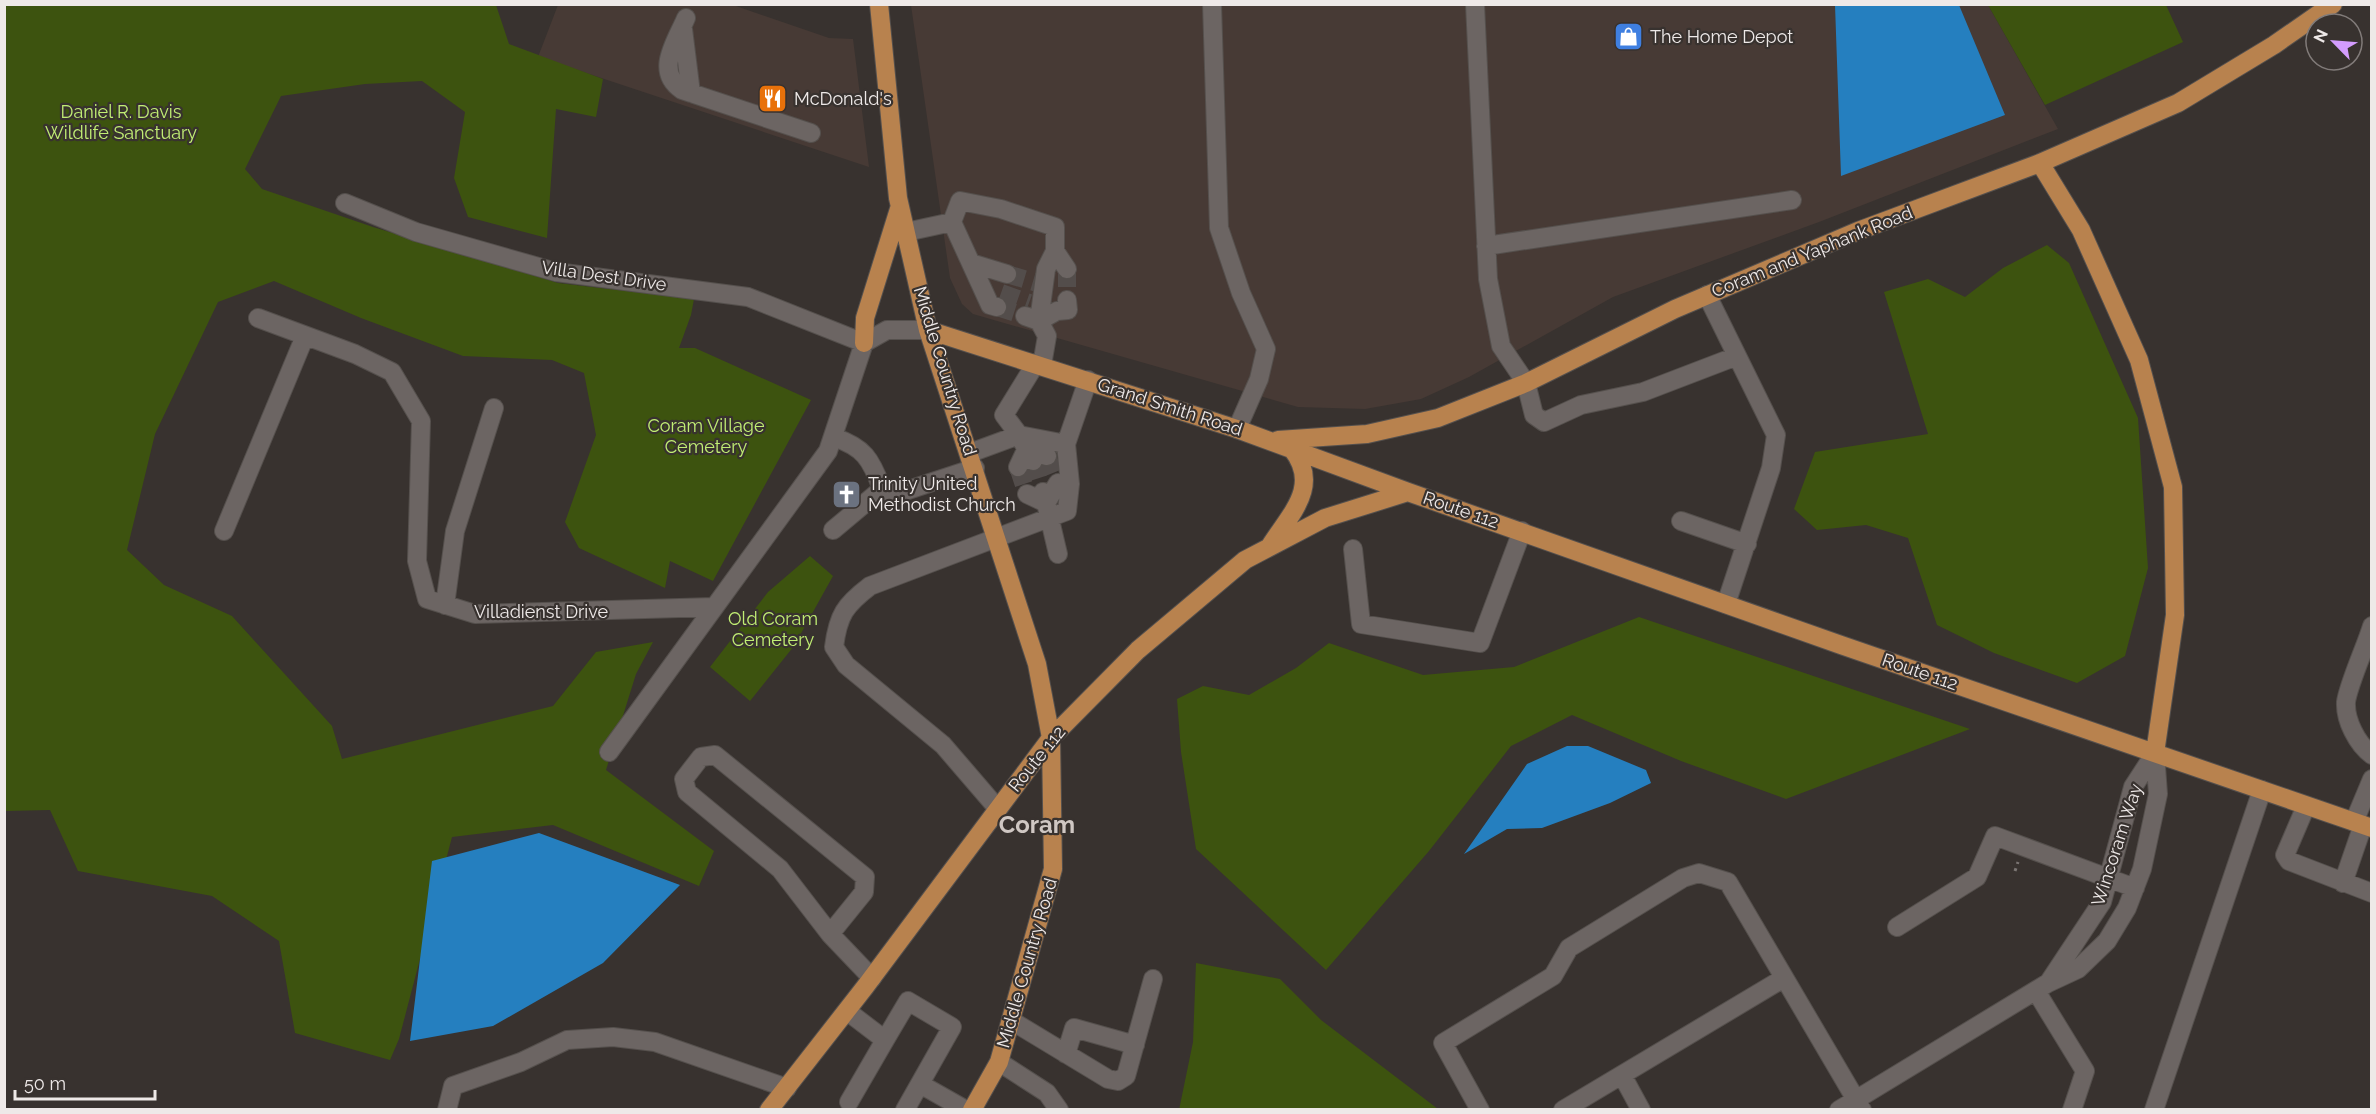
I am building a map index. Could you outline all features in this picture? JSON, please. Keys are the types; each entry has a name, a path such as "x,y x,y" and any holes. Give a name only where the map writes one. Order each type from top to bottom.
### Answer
{"main road":[{"name":"Middle Country Road","path":"879,4 900,207 928,330 1037,664 1050,738 1053,869 999,1062 972,1110"},
{"name":"Coram and Yaphank Road","path":"1270,441 1367,434 1438,418 1526,383 1707,295 1858,231 2040,163 2178,102 2274,45 2333,4"},
{"path":"2040,163 2081,230 2139,360 2173,488 2175,615 2156,753"},
{"path":"864,343 864,318 900,207"},
{"name":"Grand Smith Road","path":"928,330 1237,429 1408,492"},
{"path":"1269,548 1302,495 1306,482 1301,460 1292,449"},
{"name":"Route 112","path":"769,1110 872,978 1050,738 1138,650 1245,560 1325,518 1408,492 2363,825"}],"street":[{"path":"1212,4 1219,228 1241,293 1266,349 1259,379 1237,429"},
{"path":"1475,4 1488,279 1498,338 1509,361 1526,383 1534,415 1544,422 1581,405 1643,392 1737,356"},
{"path":"684,23 668,61 668,74 673,84 691,93 811,133"},
{"path":"1486,246 1792,200"},
{"path":"999,300 990,305 952,222 960,201 1001,210 1055,227 1055,251 1061,269"},
{"name":"Villa Dest Drive","path":"345,203 416,232 556,272 748,297 864,343"},
{"path":"906,232 952,222"},
{"path":"1029,454 1004,415 1039,364 1047,336 1046,269 1055,251"},
{"path":"971,263 1007,274"},
{"path":"1707,295 1776,435 1772,468 1726,604"},
{"name":"Villadienst Drive","path":"258,318 392,372 421,421 417,561 427,599 475,614 714,607"},
{"path":"609,752 830,444 864,343 887,330 928,330"},
{"path":"224,531 305,336"},
{"path":"1044,498 1067,511 1070,483 1066,444 1088,380"},
{"path":"445,605 455,531 494,408"},
{"path":"830,444 860,449 873,465 882,489 896,494 972,460 1029,454 1066,444"},
{"path":"833,530 882,489"},
{"path":"998,808 943,745 846,665 834,647 837,624 849,602 870,586 998,539 1044,498"},
{"path":"1044,498 1058,554"},
{"path":"1681,521 1747,544"},
{"path":"1353,549 1361,624 1480,643 1522,531"},
{"path":"2372,626 2346,701 2348,722 2364,750 2372,755"},
{"name":"Wincoram Way","path":"2042,987 2102,902 2133,787 2156,753"},
{"name":"Wincoram Way","path":"1839,1110 1859,1104 2042,987 2078,969 2107,941 2135,888 2142,869 2158,794 2156,753"},
{"path":"830,934 864,892 865,877 715,755 701,757 684,779 687,792 780,868 830,934 872,978"},
{"path":"2343,883 2363,825 2372,779"},
{"path":"2154,1110 2262,790"},
{"path":"2306,806 2285,855 2289,861 2372,893"},
{"path":"1897,927 1977,877 1995,836 2135,888"},
{"path":"1480,1110 1443,1043 1553,976 1569,948 1683,878 1699,873 1728,882 1859,1104"},
{"path":"1563,1110 1784,978"},
{"path":"1012,1021 1108,1079 1118,1081 1126,1076 1153,979"},
{"path":"2042,987 2085,1071 2072,1110"},
{"path":"849,1102 908,1001 952,1027 905,1110"},
{"path":"847,1011 885,1040"},
{"path":"1066,1054 1074,1028 1135,1045"},
{"path":"447,1110 453,1086 521,1062 567,1040 613,1036 655,1042 787,1088"},
{"path":"999,1062 1047,1093 1059,1110"},
{"path":"1622,1075 1641,1110"},
{"path":"920,1084 966,1110"}],"shaded area":[{"path":"558,5 733,5 829,38 853,39 869,167 538,57"},
{"path":"911,5 1988,5 2058,129 1819,222 1613,297 1469,377 1421,399 1365,409 1298,407 973,314 962,304 950,278"}],"green space":[{"path":"4,5 496,5 509,44 603,79 596,117 556,109 547,238 468,217 454,178 465,112 422,81 365,84 281,96 245,169 262,189 373,227 558,283 694,299 691,315 679,348 695,348 811,400 713,581 670,561 665,588 579,548 565,522 596,435 584,373 552,360 463,356 361,318 274,281 218,302 155,434 127,550 164,585 232,616 332,726 342,759 553,706 596,652 653,642 636,674 606,770 714,851 699,886 553,825 452,837 399,1039 390,1060 295,1033 279,941 212,896 78,871 50,810 5,811"},
{"path":"1988,5 2166,5 2183,42 2045,105"},
{"path":"2047,245 2069,263 2138,418 2148,568 2125,656 2077,683 1994,653 1937,625 1908,538 1866,525 1817,530 1794,509 1815,452 1928,434 1884,292 1928,279 1965,297 2003,268"},
{"name":"Old Coram Cemetery","path":"810,556 833,576 794,646 750,701 710,667 768,592"},
{"path":"1639,617 1970,729 1786,799 1681,761 1572,715 1511,746 1429,851 1326,970 1196,849 1181,752 1177,699 1203,686 1249,695 1296,668 1329,643 1423,675 1514,667"},
{"path":"1196,963 1280,979 1321,1020 1438,1109 1179,1110 1193,1042"}],"water":[{"path":"1835,5 1959,5 2005,115 1841,176"},
{"path":"1567,746 1588,746 1646,770 1651,783 1610,803 1542,828 1507,829 1464,854 1527,764"},
{"path":"539,833 680,885 603,963 493,1026 410,1041 432,861"}],"tunnel":[{"path":"1067,269 1067,300"},
{"path":"1007,274 1044,285"},
{"path":"1001,293 1029,303"},
{"path":"997,307 1025,316"},
{"path":"1047,456 1058,483"},
{"path":"1033,461 1042,489"},
{"path":"1018,467 1027,494"}],"place":[{"name":"The Home Depot","path":"1629,37"},
{"name":"McDonald's","path":"773,99"},
{"name":"Trinity United Methodist Church","path":"847,494"}],"district":[{"name":"Coram","path":"1037,825"}],"park label":[{"name":"Daniel R. Davis Wildlife Sanctuary","path":"121,122"},
{"name":"Coram Village Cemetery","path":"706,436"}]}
